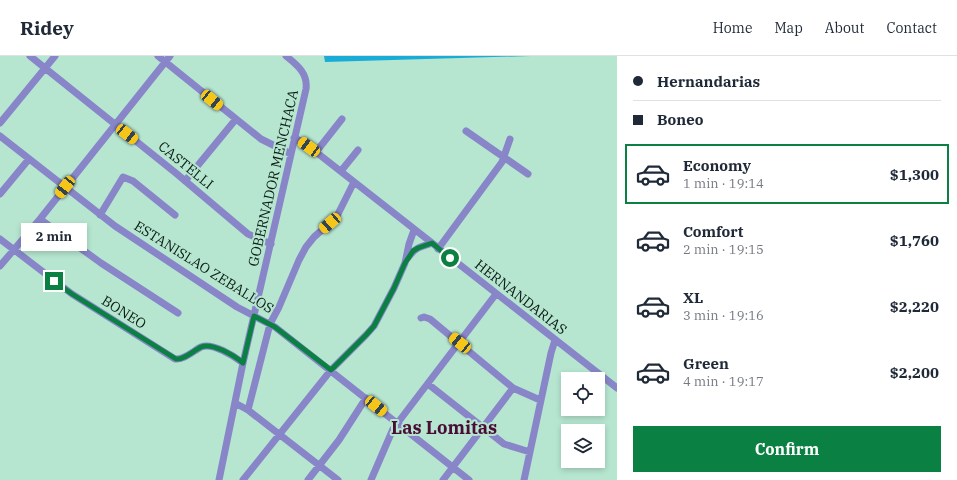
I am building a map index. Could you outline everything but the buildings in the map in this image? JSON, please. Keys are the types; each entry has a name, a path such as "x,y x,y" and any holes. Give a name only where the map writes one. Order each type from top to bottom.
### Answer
{"street":[{"name":"CASTELLI","path":"30,56 185,181 248,234 271,244"},
{"path":"0,123 54,56"},
{"path":"158,56 269,144 291,154"},
{"path":"0,266 40,219 170,56"},
{"name":"GOBERNADOR MENCHACA","path":"219,480 243,363 307,85 305,74 286,56"},
{"path":"185,181 236,119"},
{"path":"316,152 342,119"},
{"path":"466,131 528,174"},
{"name":"ESTANISLAO ZEBALLOS","path":"0,136 121,230 230,302 270,324 331,370 469,480"},
{"name":"HERNANDARIAS","path":"294,138 303,142 341,171 438,249 617,388"},
{"path":"438,249 504,157 510,139"},
{"path":"341,171 358,150"},
{"path":"0,194 29,159"},
{"path":"100,215 123,177 133,181 175,215"},
{"path":"248,410 270,324 299,260 306,247 314,237 338,214 354,182"},
{"path":"40,219 101,263 178,313"},
{"path":"405,263 414,230"},
{"name":"BONEO","path":"0,239 72,294 176,359 180,359 201,347 206,346 225,351 243,363"},
{"path":"243,480 331,370 374,326 405,263 413,251 432,243"},
{"path":"372,480 393,429 397,423 460,343 496,294"},
{"path":"421,318 424,317 430,319 513,388 540,400"},
{"path":"524,480 540,400 555,340"},
{"path":"428,384 504,444 530,452"},
{"path":"443,480 513,388"},
{"path":"308,480 339,440 366,398"},
{"path":"235,403 248,410 338,480"}],"water":[{"path":"324,56 531,56 325,62"}],"district":[{"name":"Las Lomitas","path":"444,428"}],"route":[{"path":"54,281 72,294 176,359 180,359 203,346 206,346 225,351 243,363 254,316 275,327 331,370 374,326 405,263 413,251 432,243 450,258"}]}
